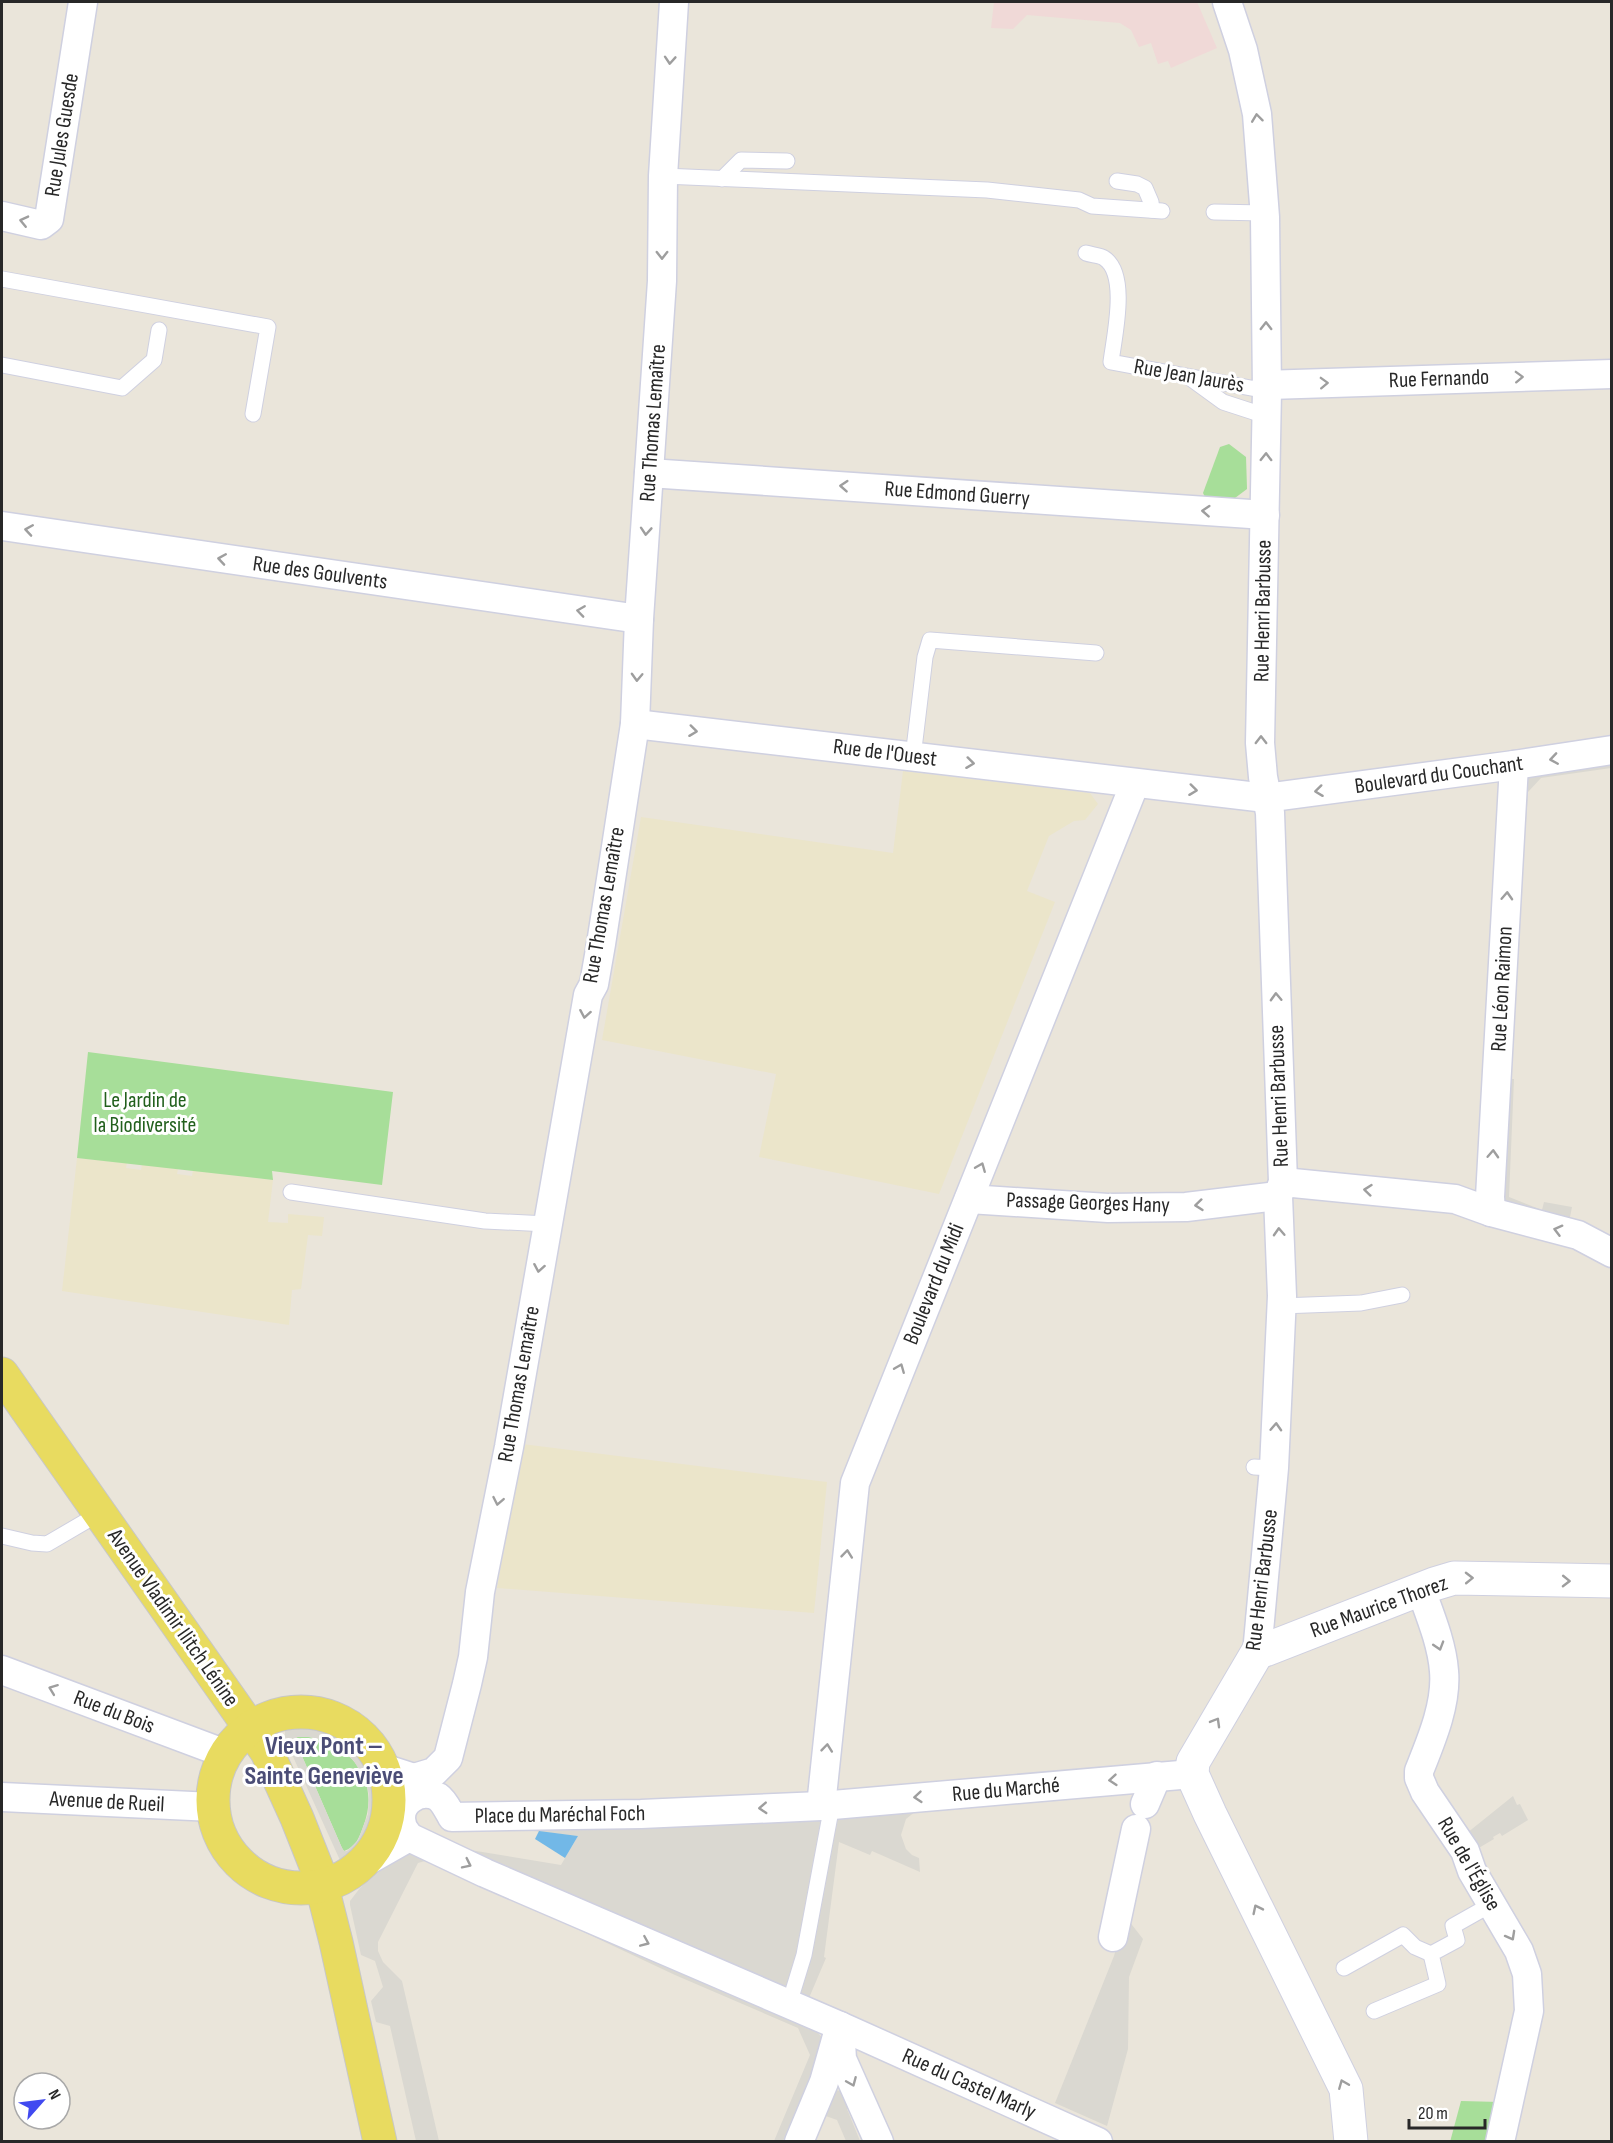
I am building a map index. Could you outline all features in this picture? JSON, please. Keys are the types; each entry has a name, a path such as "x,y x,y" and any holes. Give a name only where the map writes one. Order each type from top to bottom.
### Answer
{"main road":[{"name":"Avenue Vladimir Ilitch Lénine","path":"2,1374 267,1752 318,1871 380,2135"},
{"path":"293,1712 318,1714 348,1726 361,1736 374,1751 382,1768 388,1793 387,1817 375,1848 360,1865 321,1886 304,1889 281,1886 254,1875 237,1860 220,1833 213,1807 216,1778 226,1754 237,1739 250,1728 262,1721 293,1712"}],"street":[{"name":"Rue Jules Guesde","path":"2,216 40,225 49,219 83,2"},
{"name":"Rue Thomas Lemaître","path":"417,1786 448,1758 473,1657 480,1592 509,1447 588,995 594,984 635,724 639,619 662,272 663,176 674,2"},
{"name":"Rue Henri Barbusse","path":"1192,1774 1193,1762 1257,1653 1264,1468 1281,1306 1280,1189 1269,813 1260,744 1266,397 1264,213 1257,114 1243,50 1227,2"},
{"name":"Rue Fernando","path":"1266,397 1611,374"},
{"name":"Rue Edmond Guerry","path":"649,473 1264,515"},
{"name":"Rue des Goulvents","path":"2,526 639,619"},
{"name":"Rue de l'Ouest","path":"635,724 1266,798"},
{"name":"Boulevard du Couchant","path":"1266,798 1611,750"},
{"name":"Rue Léon Raimon","path":"1491,1212 1491,1173 1514,765"},
{"name":"Boulevard du Midi","path":"826,1805 855,1483 1135,783"},
{"name":"Passage Georges Hany","path":"969,1199 1108,1208 1186,1207 1280,1189 1455,1199 1491,1212 1578,1235 1611,1253"},
{"name":"Rue Maurice Thorez","path":"1257,1653 1454,1578 1611,1581"},
{"name":"Rue de l'Église","path":"1420,1590 1443,1658 1444,1674 1441,1705 1419,1771 1419,1778 1425,1792 1465,1851 1472,1872 1519,1951 1527,1974 1529,2011 1500,2142"},
{"name":"Rue du Bois","path":"2,1670 226,1754"},
{"path":"382,1768 417,1786 402,1810 401,1824 411,1838 485,1873 840,2026"},
{"name":"Rue du Marché","path":"826,1805 1192,1774"},
{"path":"1192,1774 1346,2089 1351,2142"},
{"path":"1113,1937 1141,1817 1158,1776"},
{"name":"Place du Maréchal Foch","path":"417,1786 441,1798 452,1816 641,1814 826,1805"},
{"name":"Avenue de Rueil","path":"2,1797 213,1807"},
{"path":"360,1865 411,1838 459,1840"},
{"path":"799,2142 824,2082 840,2026"},
{"path":"840,2026 842,2059 879,2142"},
{"name":"Rue du Castel Marly","path":"840,2026 1098,2142"}],"lane":[{"path":"722,179 741,160 787,161"},
{"path":"663,176 987,190 1078,200 1092,206 1157,210 1145,188 1137,184 1117,181"},
{"path":"1214,212 1264,213"},
{"name":"Rue Jean Jaurès","path":"1086,254 1104,258 1116,277 1119,292 1111,362 1185,375 1266,397"},
{"path":"2,279 268,327 253,414"},
{"path":"2,365 122,388 154,360 159,330"},
{"path":"1185,375 1223,402 1266,397"},
{"path":"913,757 925,657 930,640 1096,653"},
{"path":"291,1192 485,1221 547,1224"},
{"path":"1281,1306 1361,1303 1402,1295"},
{"path":"2,1536 32,1544 47,1544 100,1513"},
{"path":"789,2004 804,1955 826,1805"},
{"path":"1431,1954 1457,1940 1453,1926 1492,1904"},
{"path":"1344,1968 1404,1935 1415,1947 1431,1954"},
{"path":"1374,2011 1438,1984 1431,1954"}],"shaded area":[{"path":"994,2 1197,2 1217,48 1171,68 1168,61 1158,64 1151,43 1139,47 1131,30 1120,23 1027,15 1013,29 991,28"},
{"path":"1611,756 1611,768 1541,778 1528,792 1513,1020 1511,1079 1514,1079 1509,1197 1542,1210 1544,1202 1572,1207 1570,1217 1586,1227 1507,1205 1501,1196 1522,793 1528,774"},
{"path":"903,771 1090,793 1098,804 1085,820 1074,821 1049,836 1027,891 1055,902 939,1194 759,1157 776,1074 602,1040 641,817 893,853"},
{"path":"77,1158 127,1163 126,1168 141,1170 142,1164 178,1169 177,1174 192,1176 193,1170 273,1180 268,1222 288,1223 288,1214 324,1217 322,1236 308,1235 301,1289 292,1290 289,1325 62,1291"},
{"path":"522,1444 827,1482 814,1613 497,1588"},
{"path":"295,1724 315,1725 333,1732 362,1757 373,1779 378,1802 373,1826 365,1845 348,1862 341,1862 339,1858 285,1739 285,1730","holes":["297,1737 310,1737 338,1746 354,1761 366,1782 369,1795 368,1814 358,1840 347,1851 342,1848 295,1740"]},
{"path":"1513,1796 1528,1820 1502,1836 1500,1833 1477,1849 1467,1833"},
{"path":"916,1811 906,1819 901,1835 906,1849 919,1858 920,1872 872,1851 870,1855 839,1842 824,1957 826,1958 809,1998 458,1855 470,1850 561,1865 578,1836 516,1829 648,1828"},
{"path":"410,1849 815,2029 823,2039 813,2071 783,2141 774,2141 810,2055 798,2028 675,1975 490,1888 425,1861 418,1863 378,1942 378,1951 383,1962 402,1981 439,2141 416,2141 390,2026 376,2022 371,2001 383,1987 375,1961 361,1955 350,1905 350,1901 360,1888 384,1865"},
{"path":"1125,1916 1143,1939 1129,1977 1128,2049 1107,2126 1055,2103 1114,1956"},
{"path":"835,2090 841,2091 854,2105 847,2109 860,2141 846,2141 837,2120 823,2115"}],"green space":[{"path":"1229,444 1246,457 1247,489 1235,498 1205,497 1203,493 1220,447"},
{"name":"Le Jardin de la Biodiversité","path":"88,1052 393,1092 382,1185 272,1171 273,1180 77,1158"},
{"path":"301,1736 334,1745 357,1765 364,1779 368,1794 368,1810 354,1845 344,1851 295,1740"},
{"path":"1461,2101 1500,2102 1493,2141 1450,2142"}],"water":[{"path":"539,1831 578,1836 565,1858 535,1839"}],"district":[{"name":"Vieux Pont – Sainte Geneviève","path":"324,1761"}]}
